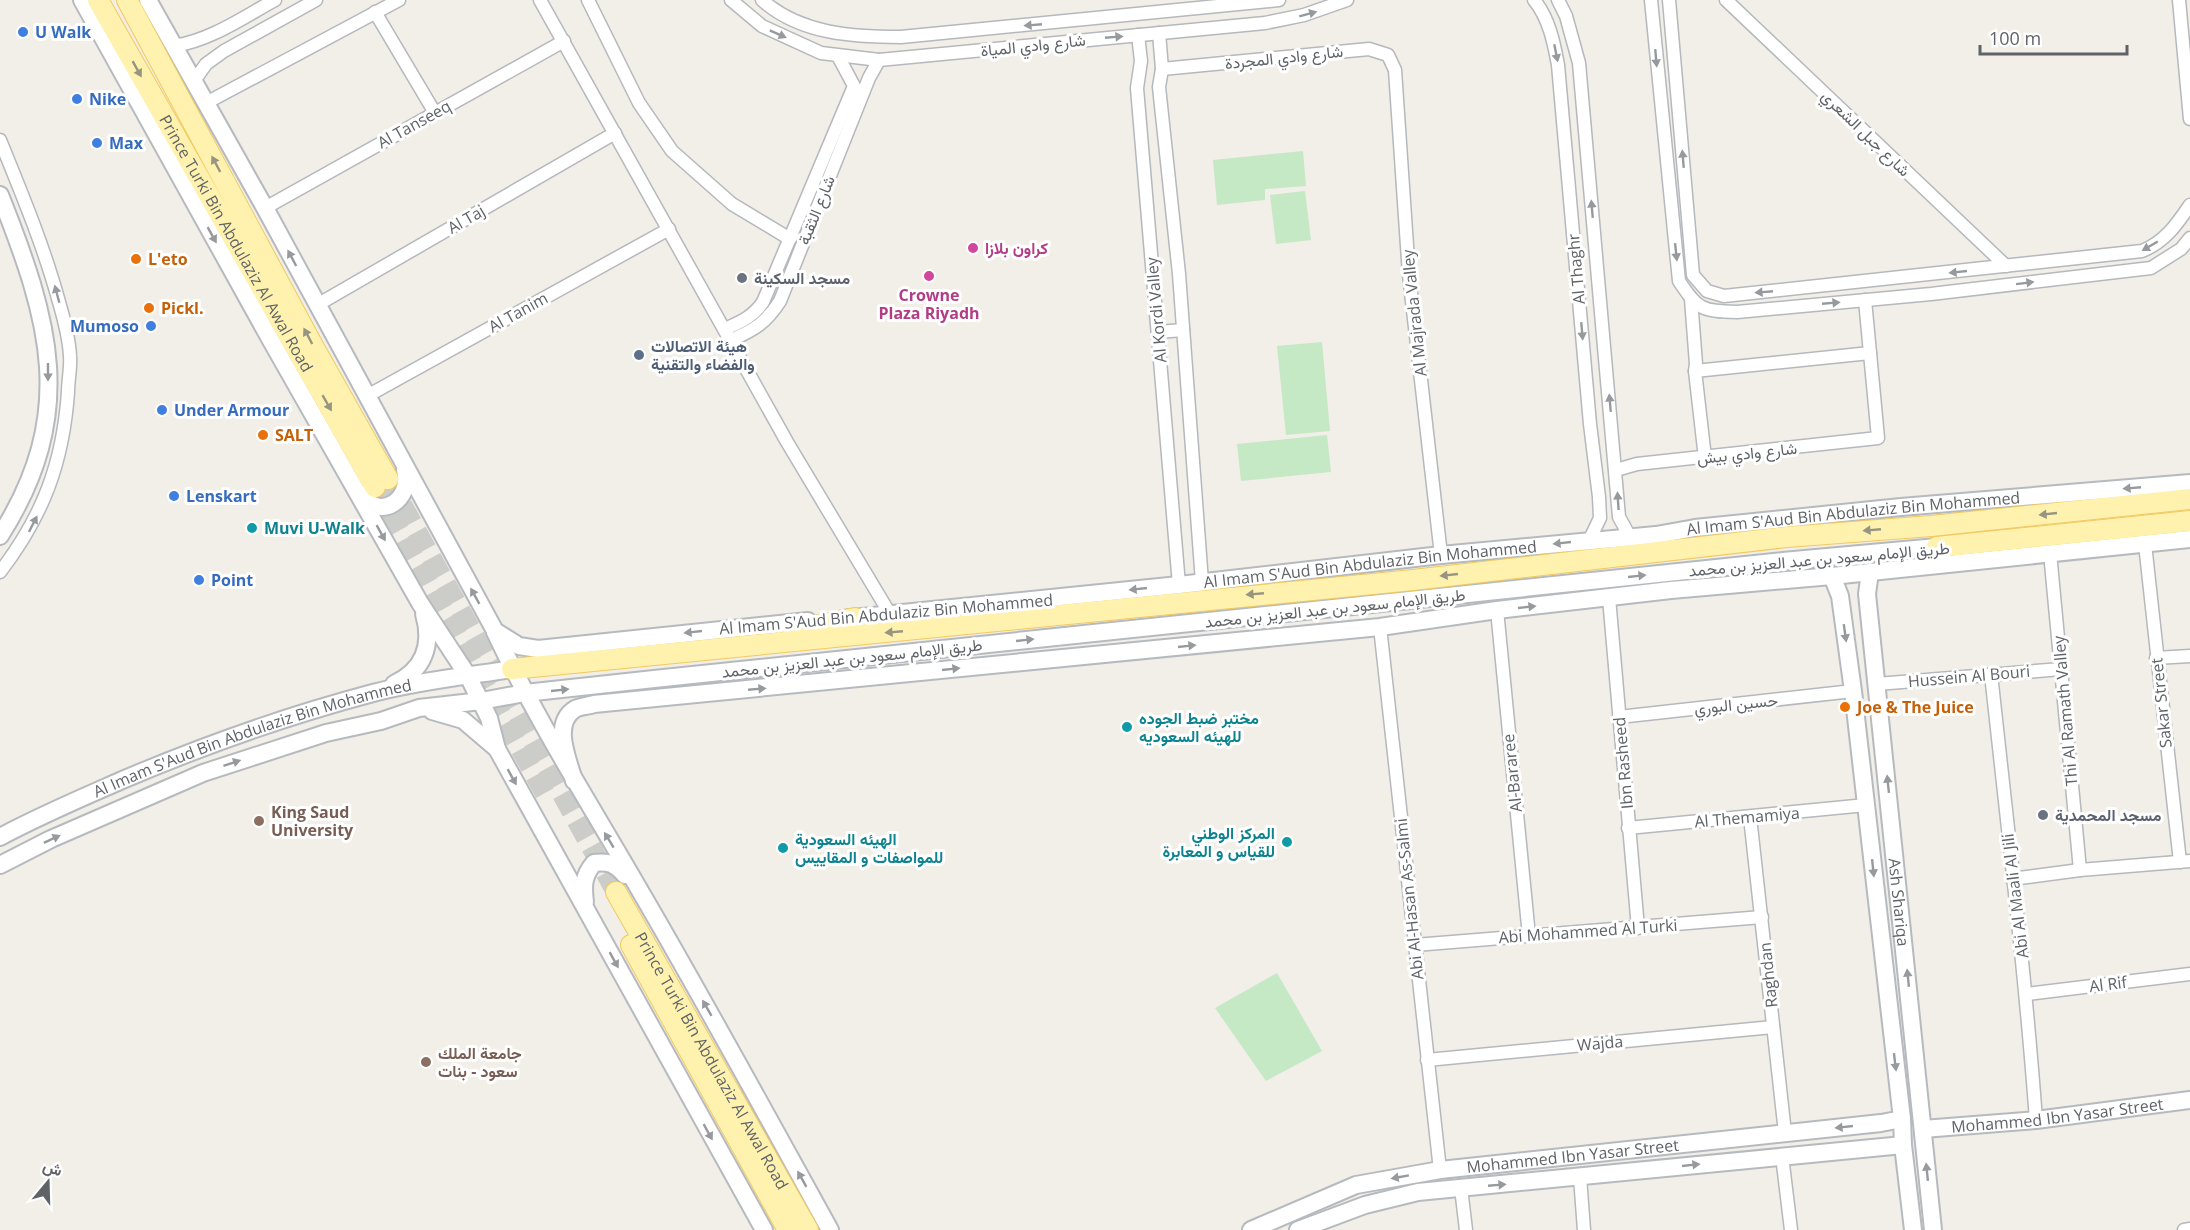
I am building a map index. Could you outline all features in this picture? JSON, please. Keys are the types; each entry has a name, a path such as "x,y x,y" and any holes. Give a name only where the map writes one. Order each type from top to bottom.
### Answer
{"main road":[{"path":"82,0 263,327 420,603 468,676 489,718 497,749 764,1230"},
{"name":"Prince Turki Bin Abdulaziz Al Awal Road","path":"98,0 381,483 312,344 127,0"},
{"path":"148,0 265,208 406,472 406,489 402,497 387,506 371,504 364,499 354,484"},
{"path":"0,195 16,234 42,318 48,356 48,414 43,441 25,490 0,536"},
{"path":"402,464 495,631 512,669 574,781 639,889 830,1230"},
{"name":"Al Imam S'Aud Bin Abdulaziz Bin Mohammed","path":"495,631 519,646 538,650 797,621 855,618 1179,585 1441,555 1656,535 1695,528 1901,507 2190,483"},
{"name":"طريق الإمام سعود بن عبد العزيز بن محمد","path":"512,669 1413,580 1787,537 1931,526 2190,500"},
{"name":"طريق الإمام سعود بن عبد العزيز بن محمد","path":"481,701 525,693 620,682 2190,521"},
{"path":"1656,535 1787,537"},
{"path":"574,781 562,735 564,725 575,709 594,704 1380,627 1497,610 1671,591 2190,539"},
{"path":"1671,591 1706,579 1760,572 1783,561"},
{"name":"Ash Shariqa","path":"1870,572 1867,594 1914,1027 1933,1230"},
{"name":"Ash Shariqa","path":"1832,576 1840,596 1853,692 1902,1119 1912,1230"},
{"path":"1840,596 1847,584 1853,581 1860,584 1867,594"},
{"path":"374,693 406,678 423,657 428,629 420,603"},
{"path":"1298,611 1497,610"},
{"path":"685,651 855,618"},
{"name":"Al Imam S'Aud Bin Abdulaziz Bin Mohammed","path":"0,837 40,815 192,750 236,735 374,693 443,679 512,669"},
{"path":"620,682 715,693"},
{"name":"Al Imam S'Aud Bin Abdulaziz Bin Mohammed","path":"0,865 51,839 203,773 326,733 381,721 419,708 481,701"},
{"path":"419,708 463,720 497,749"},
{"path":"317,710 326,733"},
{"path":"586,909 583,888 586,873 594,863 606,862 616,865 639,889"},
{"name":"Prince Turki Bin Abdulaziz Al Awal Road","path":"788,1230 610,895 808,1230"},
{"path":"1891,1029 1914,1027"},
{"name":"Mohammed Ibn Yasar Street","path":"1923,1129 2036,1119 2190,1100"},
{"name":"Mohammed Ibn Yasar Street","path":"1251,1230 1356,1185 1440,1170 1902,1119"},
{"path":"1880,1147 1885,1141 1886,1132 1881,1123"},
{"name":"Mohammed Ibn Yasar Street","path":"1298,1230 1316,1226 1365,1205 1418,1192 1903,1145"}],"street":[{"path":"194,81 206,64 224,51 316,0"},
{"path":"206,103 399,0"},
{"path":"540,0 801,466 890,614"},
{"path":"588,0 639,103 672,151 732,204 790,239"},
{"name":"شارع وادي المياة","path":"731,0 762,26 821,53 838,57 879,60 1285,20 1347,0"},
{"name":"شارع وادي المياة","path":"762,0 783,15 828,32 862,37 901,37 1279,0"},
{"name":"Al Thaghr","path":"1534,0 1540,7 1553,39 1558,65 1600,518 1589,540"},
{"name":"Al Thaghr","path":"1558,0 1566,16 1580,63 1619,517 1630,537"},
{"path":"1651,0 1679,281 1691,299 1709,312 1737,312 1865,300 2151,268 2181,249 2190,237"},
{"path":"1669,0 1693,275 1707,291 1724,296 2142,251 2174,230 2190,205"},
{"name":"شارع جبل الشعري","path":"1726,0 2006,266"},
{"path":"2179,0 2190,119"},
{"path":"174,46 192,43 270,3"},
{"path":"270,3 267,16 275,22"},
{"path":"375,12 435,113"},
{"path":"214,33 214,44 219,50 224,51"},
{"name":"Al Kordi Valley","path":"1159,33 1161,74 1159,87 1184,330 1202,582"},
{"name":"Al Kordi Valley","path":"1138,35 1141,61 1137,88 1179,585"},
{"name":"Al Tanseeq","path":"265,208 564,41"},
{"name":"شارع وادي المجردة","path":"1138,79 1161,74 1369,49 1388,55 1395,70"},
{"name":"شارع الثقبة","path":"728,335 757,311 763,302 854,86 838,57"},
{"name":"شارع الثقبة","path":"728,335 753,330 766,320 780,301 869,78 879,60"},
{"name":"Al Majrada Valley","path":"1395,70 1410,275 1441,555"},
{"name":"Al Taj","path":"317,305 615,132"},
{"path":"0,140 51,273 64,320 70,356 66,416 56,469 25,539 0,572"},
{"name":"Al Tanim","path":"367,396 669,229"},
{"path":"1691,299 1695,371 1705,458"},
{"path":"1695,371 1870,353 1865,300"},
{"path":"1158,332 1184,330"},
{"name":"شارع وادي بيش","path":"1595,463 1637,465 1878,438 1870,353"},
{"name":"Sakar Street","path":"2145,544 2156,658 2185,862"},
{"path":"1177,547 1198,545"},
{"name":"Thi Al Ramath Valley","path":"2050,553 2080,870"},
{"name":"Ibn Rasheed","path":"1609,598 1638,928"},
{"name":"Al-Bararee","path":"1497,610 1529,936"},
{"name":"Abi Al-Hasan As-Salmi","path":"1380,627 1440,1170"},
{"path":"2156,658 2190,656"},
{"name":"Hussein Al Bouri","path":"1877,684 2061,669"},
{"name":"Abi Al Maali Al Jili","path":"1991,674 2012,879 2027,994 2036,1119"},
{"name":"حسين البوري","path":"1619,717 1853,692"},
{"name":"Al Themamiya","path":"1628,828 1866,805"},
{"name":"Raghdan","path":"1750,817 1785,1133"},
{"path":"2012,879 2080,870 2185,862"},
{"name":"Abi Mohammed Al Turki","path":"1415,945 1762,917"},
{"name":"Al Rif","path":"2027,994 2190,974"},
{"name":"Wajda","path":"1427,1059 1773,1027"},
{"path":"1782,1156 1791,1230"},
{"path":"1580,1177 1584,1230"},
{"path":"1461,1188 1466,1230"}],"green space":[{"path":"1303,151 1306,186 1265,189 1265,200 1217,205 1213,160"},
{"path":"1305,191 1311,240 1276,244 1270,195"},
{"path":"1322,342 1330,431 1286,435 1277,346"},
{"path":"1327,435 1331,472 1241,481 1237,444"},
{"path":"1277,973 1322,1051 1266,1081 1215,1008"}],"tunnel":[{"path":"388,479 616,892"},
{"path":"375,487 547,797"}],"place":[{"name":"U Walk","path":"23,32"},
{"name":"Nike","path":"77,99"},
{"name":"Max","path":"97,143"},
{"name":"كراون بلازا","path":"973,248"},
{"name":"L'eto","path":"136,259"},
{"name":"Crowne Plaza Riyadh","path":"929,276"},
{"name":"مسجد السكينة","path":"742,278"},
{"name":"Pickl.","path":"149,308"},
{"name":"Mumoso","path":"151,326"},
{"name":"هيئة الاتصالات والفضاء والتقنية","path":"639,355"},
{"name":"Under Armour","path":"162,410"},
{"name":"SALT","path":"263,435"},
{"name":"Lenskart","path":"174,496"},
{"name":"Muvi U-Walk","path":"252,528"},
{"name":"Point","path":"199,580"},
{"name":"Joe & The Juice","path":"1845,707"},
{"name":"مختبر ضبط الجوده للهيئه السعوديه","path":"1127,727"},
{"name":"مسجد المحمدية","path":"2043,815"},
{"name":"King Saud University","path":"259,821"},
{"name":"المركز الوطني للقياس و المعابرة","path":"1287,842"},
{"name":"الهيئه السعودية للمواصفات و المقاييس","path":"783,848"},
{"name":"جامعة الملك سعود - بنات","path":"426,1062"}]}
